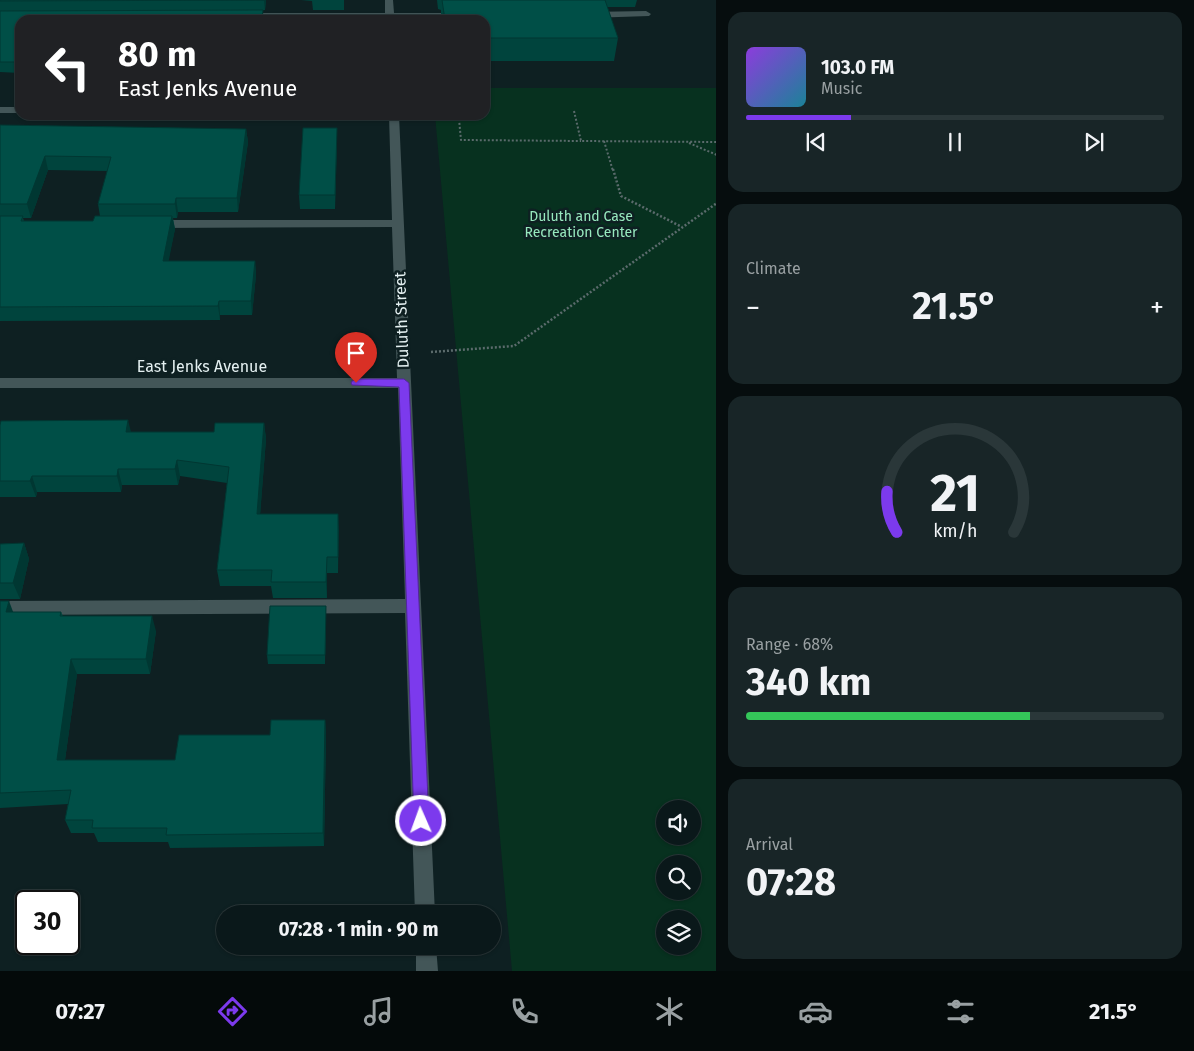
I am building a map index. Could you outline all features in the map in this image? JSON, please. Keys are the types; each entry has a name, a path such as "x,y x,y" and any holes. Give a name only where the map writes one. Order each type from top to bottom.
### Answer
{"street":[{"path":"389,0 390,15"},
{"path":"576,15 646,14"},
{"path":"0,110 15,110"},
{"name":"Duluth Street","path":"394,120 425,905"},
{"path":"138,224 398,223"},
{"name":"East Jenks Avenue","path":"0,383 404,383"},
{"path":"0,608 413,606"},
{"path":"427,955 428,971"}],"path":[{"path":"574,111 581,141"},
{"path":"459,120 461,140 716,142"},
{"path":"604,141 621,196 682,227"},
{"path":"686,142 716,155"},
{"path":"431,352 514,346 716,203"}],"green space":[{"name":"Duluth and Case Recreation Center","path":"490,88 716,88 716,971 512,971 435,120 490,120"}],"building":[{"path":"0,0 264,0 0,1"},
{"path":"442,0 605,0 618,38 490,38 490,15 444,15"},
{"path":"263,10 262,15 15,15 15,62 0,62 0,11"},
{"path":"0,125 246,129 237,198 176,198 175,204 98,204 111,157 45,156 27,204 0,204"},
{"path":"303,128 337,128 335,195 299,195"},
{"path":"0,216 23,216 21,221 93,221 95,216 172,216 163,261 255,261 251,301 219,301 218,306 0,307"},
{"path":"128,420 126,432 214,432 215,423 264,423 257,514 338,514 338,557 327,557 326,582 271,582 272,570 217,570 229,467 177,460 175,469 118,469 117,476 32,476 30,481 0,481 1,421"},
{"path":"24,543 13,583 0,583 0,544"},
{"path":"0,601 9,601 6,612 61,612 60,616 152,616 146,659 71,659 57,760 175,760 179,735 270,735 271,720 325,720 323,833 166,835 167,828 92,828 93,820 65,820 71,790 0,793"},
{"path":"270,606 326,606 325,655 267,655"}],"route":[{"path":"356,383 404,383 421,821"}]}
